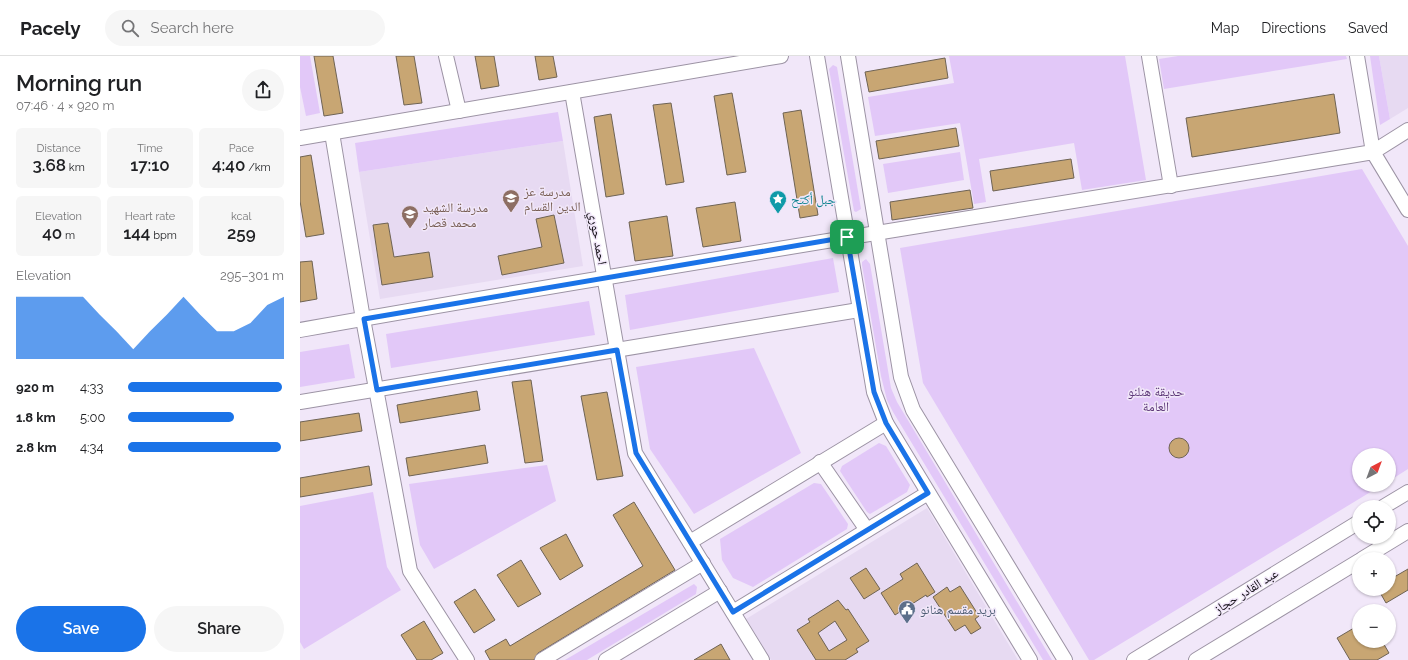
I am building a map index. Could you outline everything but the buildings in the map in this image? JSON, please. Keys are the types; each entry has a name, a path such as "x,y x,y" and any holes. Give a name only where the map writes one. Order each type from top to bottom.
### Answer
{"street":[{"path":"446,56 459,111"},
{"path":"300,138 781,56"},
{"path":"817,56 874,392 886,423 1030,660"},
{"path":"848,56 900,377 913,410 1065,660"},
{"path":"1149,56 1171,186"},
{"path":"1357,56 1373,152 1408,210"},
{"name":"احمد حوري","path":"572,92 636,453 762,660"},
{"path":"300,330 876,232 1171,186 1373,152 1408,130"},
{"path":"332,133 410,571 466,660"},
{"path":"300,402 859,310"},
{"path":"690,542 886,423"},
{"path":"820,462 867,530"},
{"path":"1395,500 1408,492"},
{"path":"733,612 928,493"},
{"name":"عبد القادر حجاز","path":"1134,660 1352,526"},
{"path":"1374,552 1408,531"},
{"path":"542,660 702,563"},
{"path":"1196,660 1352,565"},
{"path":"606,660 720,591"}],"shaded area":[{"path":"1379,56 1408,56 1408,108 1390,119"},
{"name":"مدرسة عز الدين القسام","path":"563,141 583,266 380,299 359,172"},
{"path":"927,508 1018,660 771,660 746,619"}],"green space":[{"path":"300,56 310,56 320,113 306,116 300,87"},
{"path":"949,56 1125,56 1146,180 1082,190 1074,143 979,159 986,202 974,204 960,123 875,136 868,97 954,83"},
{"path":"1178,56 1346,56 1347,59 1164,89 1159,59"},
{"path":"1370,56 1379,56 1390,119 1380,125"},
{"path":"833,65 837,67 861,209 856,212 854,211 829,69"},
{"path":"558,112 563,141 359,172 355,143"},
{"path":"960,152 964,180 888,193 883,164"},
{"name":"حديقة هنلنو العامة","path":"1362,169 1408,246 1408,469 1396,477 1396,448 1352,448 1352,492 1370,492 1357,500 1352,500 1352,503 1094,660 1089,660 923,383 900,248"},
{"path":"833,258 839,292 630,330 625,295"},
{"path":"866,259 870,264 891,388 897,402 1052,660 1043,660 887,400 881,376 862,265 862,262"},
{"path":"589,301 595,335 391,368 386,334"},
{"path":"349,344 355,378 300,387 300,352"},
{"path":"754,348 801,453 694,514 650,449 636,367"},
{"path":"879,443 886,446 910,485 907,492 870,514 867,512 840,471 842,466"},
{"path":"547,465 556,501 434,569 420,545 409,484"},
{"path":"814,483 821,484 848,524 847,529 753,587 733,578 722,560 720,539"},
{"path":"373,492 387,567 401,590 304,649 300,642 300,506"},
{"path":"694,584 697,587 696,594 587,660 565,660"}],"place":[{"name":"مدرسة عز الدين القسام","path":"511,213"},
{"name":"جبل أكتح","path":"778,214"},
{"name":"مدرسة الشهيد محمد قصار","path":"410,229"},
{"name":"بريد مقسم هنانو","path":"907,624"}],"route":[{"path":"847,237 874,392 886,423 928,493 733,612 636,453 617,350 377,390 364,319 847,237"}]}
